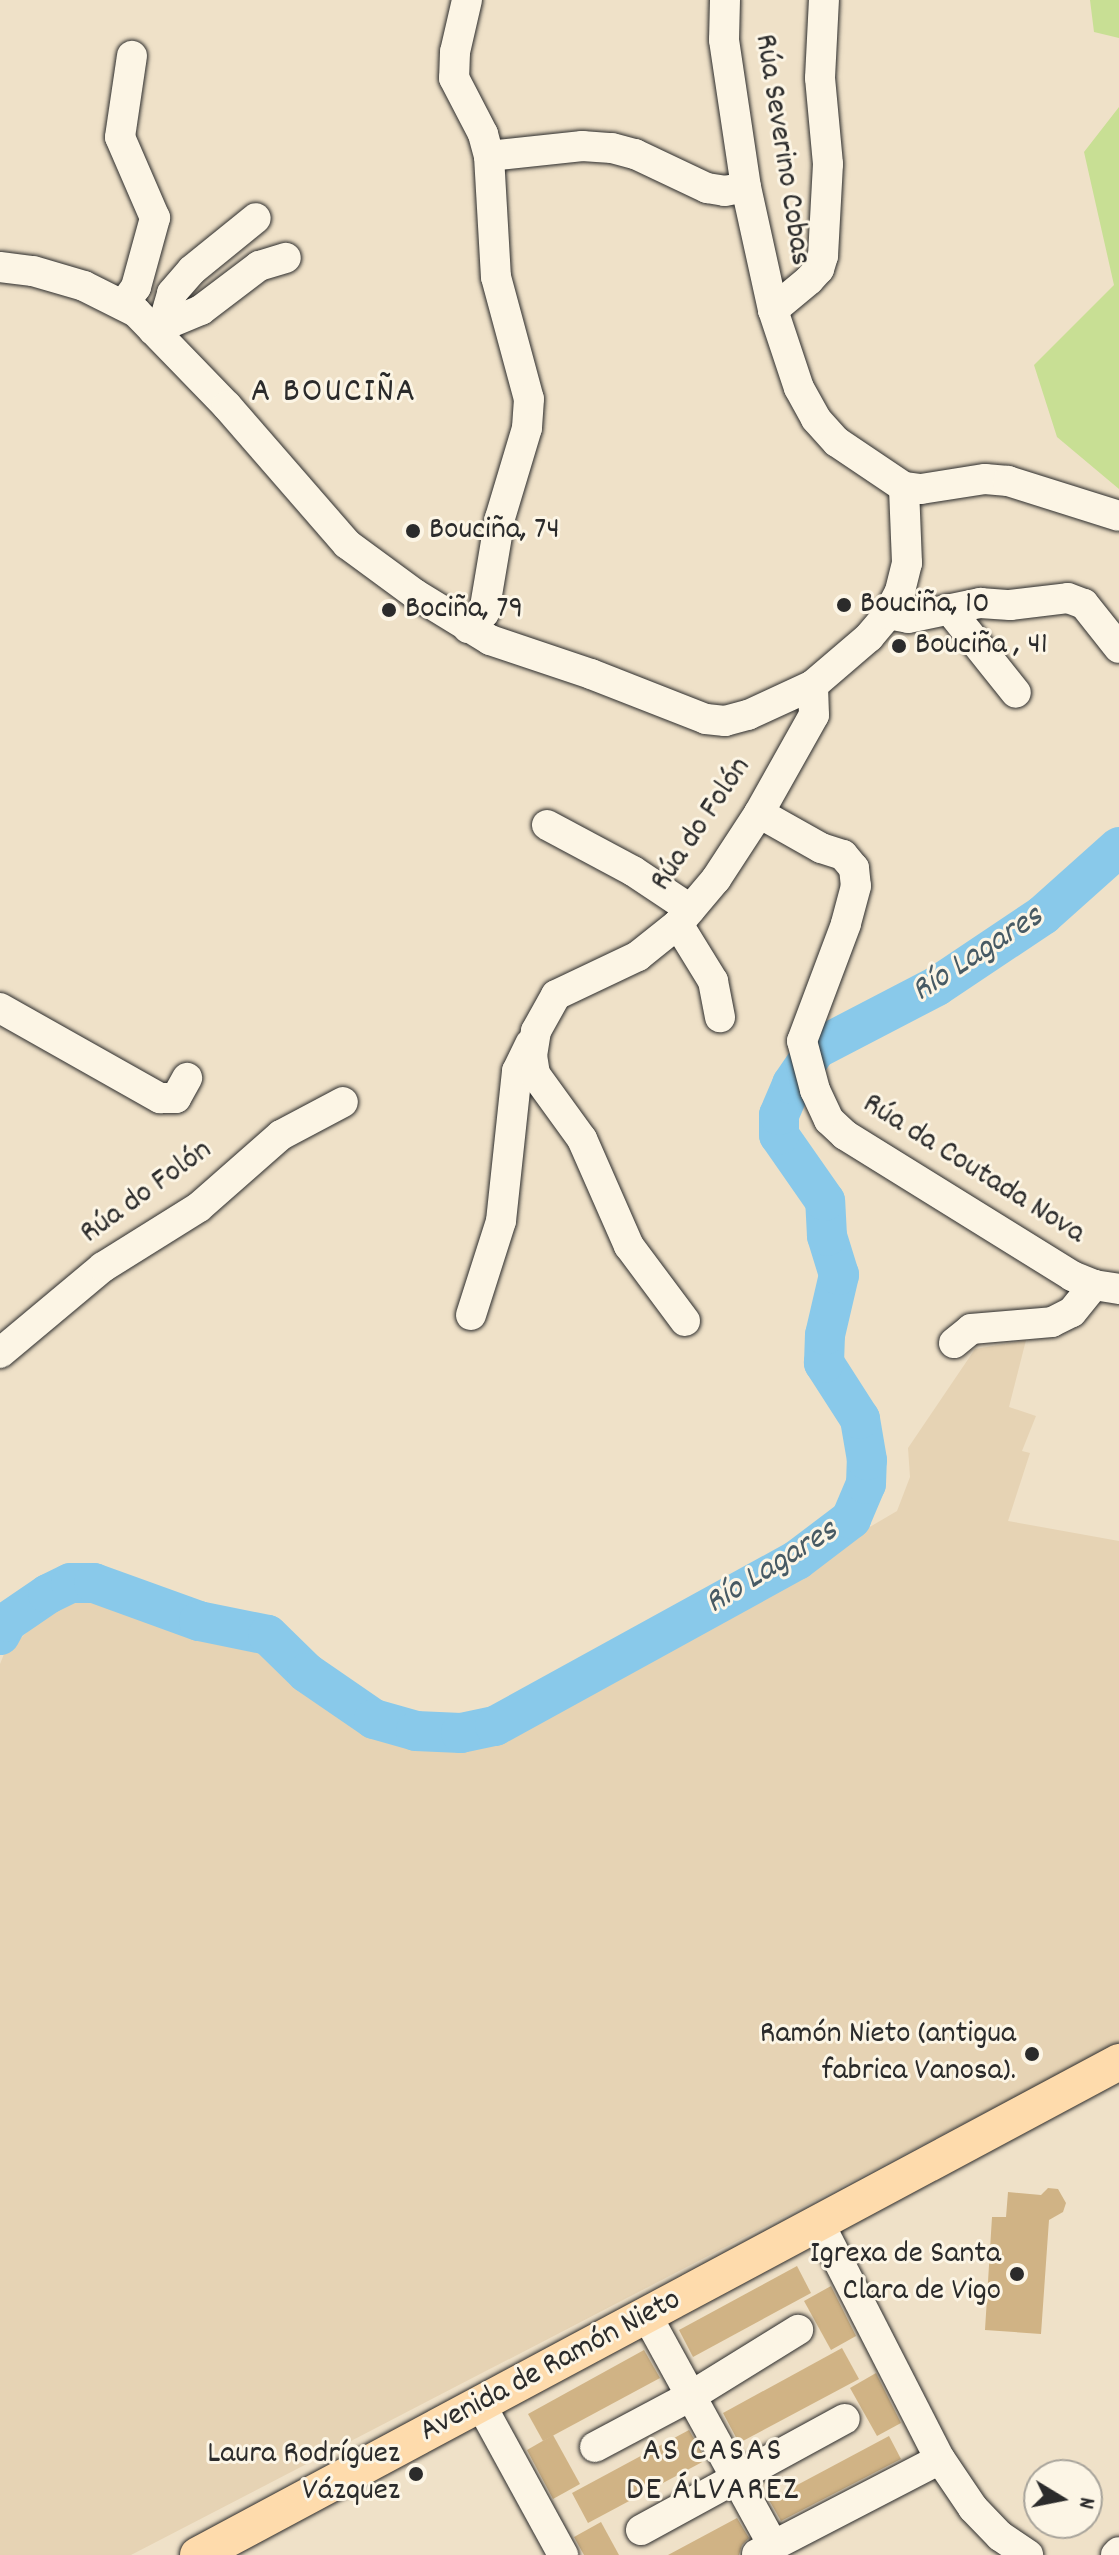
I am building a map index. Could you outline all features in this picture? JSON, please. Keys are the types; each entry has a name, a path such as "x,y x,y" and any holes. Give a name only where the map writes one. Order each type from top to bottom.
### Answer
{"main road":[{"name":"Avenida de Ramón Nieto","path":"198,2555 1119,2062"}],"street":[{"path":"467,0 455,52 454,78 483,134 489,156 496,277 529,399 527,428 500,518 484,613 468,628"},
{"name":"Rúa Severino Cobas","path":"725,0 724,40 746,187 773,310 799,388 816,419 837,442 904,487"},
{"name":"Rúa Severino Cobas","path":"773,310 809,280 819,269 823,256 828,164 820,78 824,0"},
{"path":"123,305 136,287 155,218 120,137 132,56"},
{"path":"489,156 582,146 612,148 635,154 707,188 725,191 746,187"},
{"path":"158,328 172,293 192,270 256,218"},
{"path":"158,328 201,310 259,266 286,258"},
{"path":"0,267 33,271 84,286 123,305 158,328 347,544 468,628 490,640 706,719 725,721 748,715 813,685 869,637 888,614 900,591 907,563 904,487 921,489 985,479 1008,481 1119,516"},
{"path":"888,614 908,618 980,603 1010,605 1068,598 1084,604 1119,648"},
{"path":"949,609 1016,693"},
{"name":"Rúa do Folón","path":"471,1315 501,1221 517,1071 536,1031 556,995 572,984 638,956 684,916 716,879 759,813 814,715 813,685"},
{"name":"Rúa da Coutada Nova","path":"759,813 821,848 843,855 854,868 856,886 846,924 802,1041 815,1090 829,1120 845,1135 1072,1276 1106,1287"},
{"path":"547,825 633,871 684,916 713,981 720,1017"},
{"path":"0,1008 160,1098 176,1098 187,1078"},
{"name":"Rúa do Folón","path":"536,1031 532,1056 535,1074 582,1139 629,1246 685,1321"},
{"name":"Rúa do Folón","path":"5,1339 103,1267 199,1207 281,1135 343,1102"},
{"path":"954,1343 971,1329 1052,1322 1072,1312 1106,1287"},
{"path":"818,2221 940,2459 973,2508 1000,2536 1028,2555"},
{"path":"647,2316 736,2478 764,2550 940,2459"},
{"path":"595,2447 691,2396 798,2330"},
{"path":"481,2405 563,2555"},
{"path":"641,2530 845,2419"}],"shaded area":[{"path":"1026,1340 1009,1407 1036,1416 1022,1451 1030,1453 1008,1521 1119,1541 1119,2043 131,2555 0,2555 0,1664 4,1654 73,1588 91,1589 210,1629 260,1637 293,1672 378,1730 449,1744 489,1740 764,1589 897,1511 910,1477 908,1448 975,1349"}],"green space":[{"path":"1090,0 1119,0 1119,38 1094,32"},
{"path":"1119,107 1119,489 1057,437 1034,365 1114,285 1084,152"}],"building":[{"name":"Igrexa de Santa Clara de Vigo","path":"1048,2188 1058,2189 1066,2203 1063,2212 1049,2220 1041,2334 985,2330 992,2217 1006,2217 1008,2192 1041,2195"},
{"path":"797,2266 811,2293 693,2357 679,2330"},
{"path":"831,2286 856,2336 831,2350 804,2301"},
{"path":"842,2348 859,2379 739,2443 723,2413"},
{"path":"644,2350 660,2378 543,2441 528,2414"},
{"path":"876,2373 901,2423 877,2436 850,2388"},
{"path":"689,2430 706,2460 588,2523 572,2493"},
{"path":"553,2435 580,2484 553,2499 527,2450"},
{"path":"889,2436 901,2459 781,2521 769,2500"},
{"path":"737,2518 749,2538 742,2545 739,2555 668,2555"},
{"path":"601,2522 619,2555 584,2555 574,2537"}],"waterway":[{"name":"Río Lagares","path":"0,1635 7,1622 48,1594 71,1583 94,1583 199,1621 268,1635 307,1673 374,1719 416,1731 461,1733 495,1726 797,1560 851,1519 866,1484 867,1460 860,1419 824,1363 825,1335 839,1275 827,1236 825,1201 779,1135 779,1115 792,1084 816,1049 937,986 1043,915 1119,847"}],"place":[{"name":"Bouciña, 74","path":"413,531"},
{"name":"Bouciña, 10","path":"844,605"},
{"name":"Bociña, 79","path":"389,610"},
{"name":"Bouciña , 41","path":"899,646"},
{"name":"Ramón Nieto (antigua fabrica Vanosa).","path":"1032,2054"},
{"name":"Igrexa de Santa Clara de Vigo","path":"1017,2274"},
{"name":"Laura Rodríguez Vázquez","path":"416,2474"}],"district":[{"name":"A BOUCIÑA","path":"334,394"},
{"name":"AS CASAS DE ÁLVAREZ","path":"713,2472"}]}
